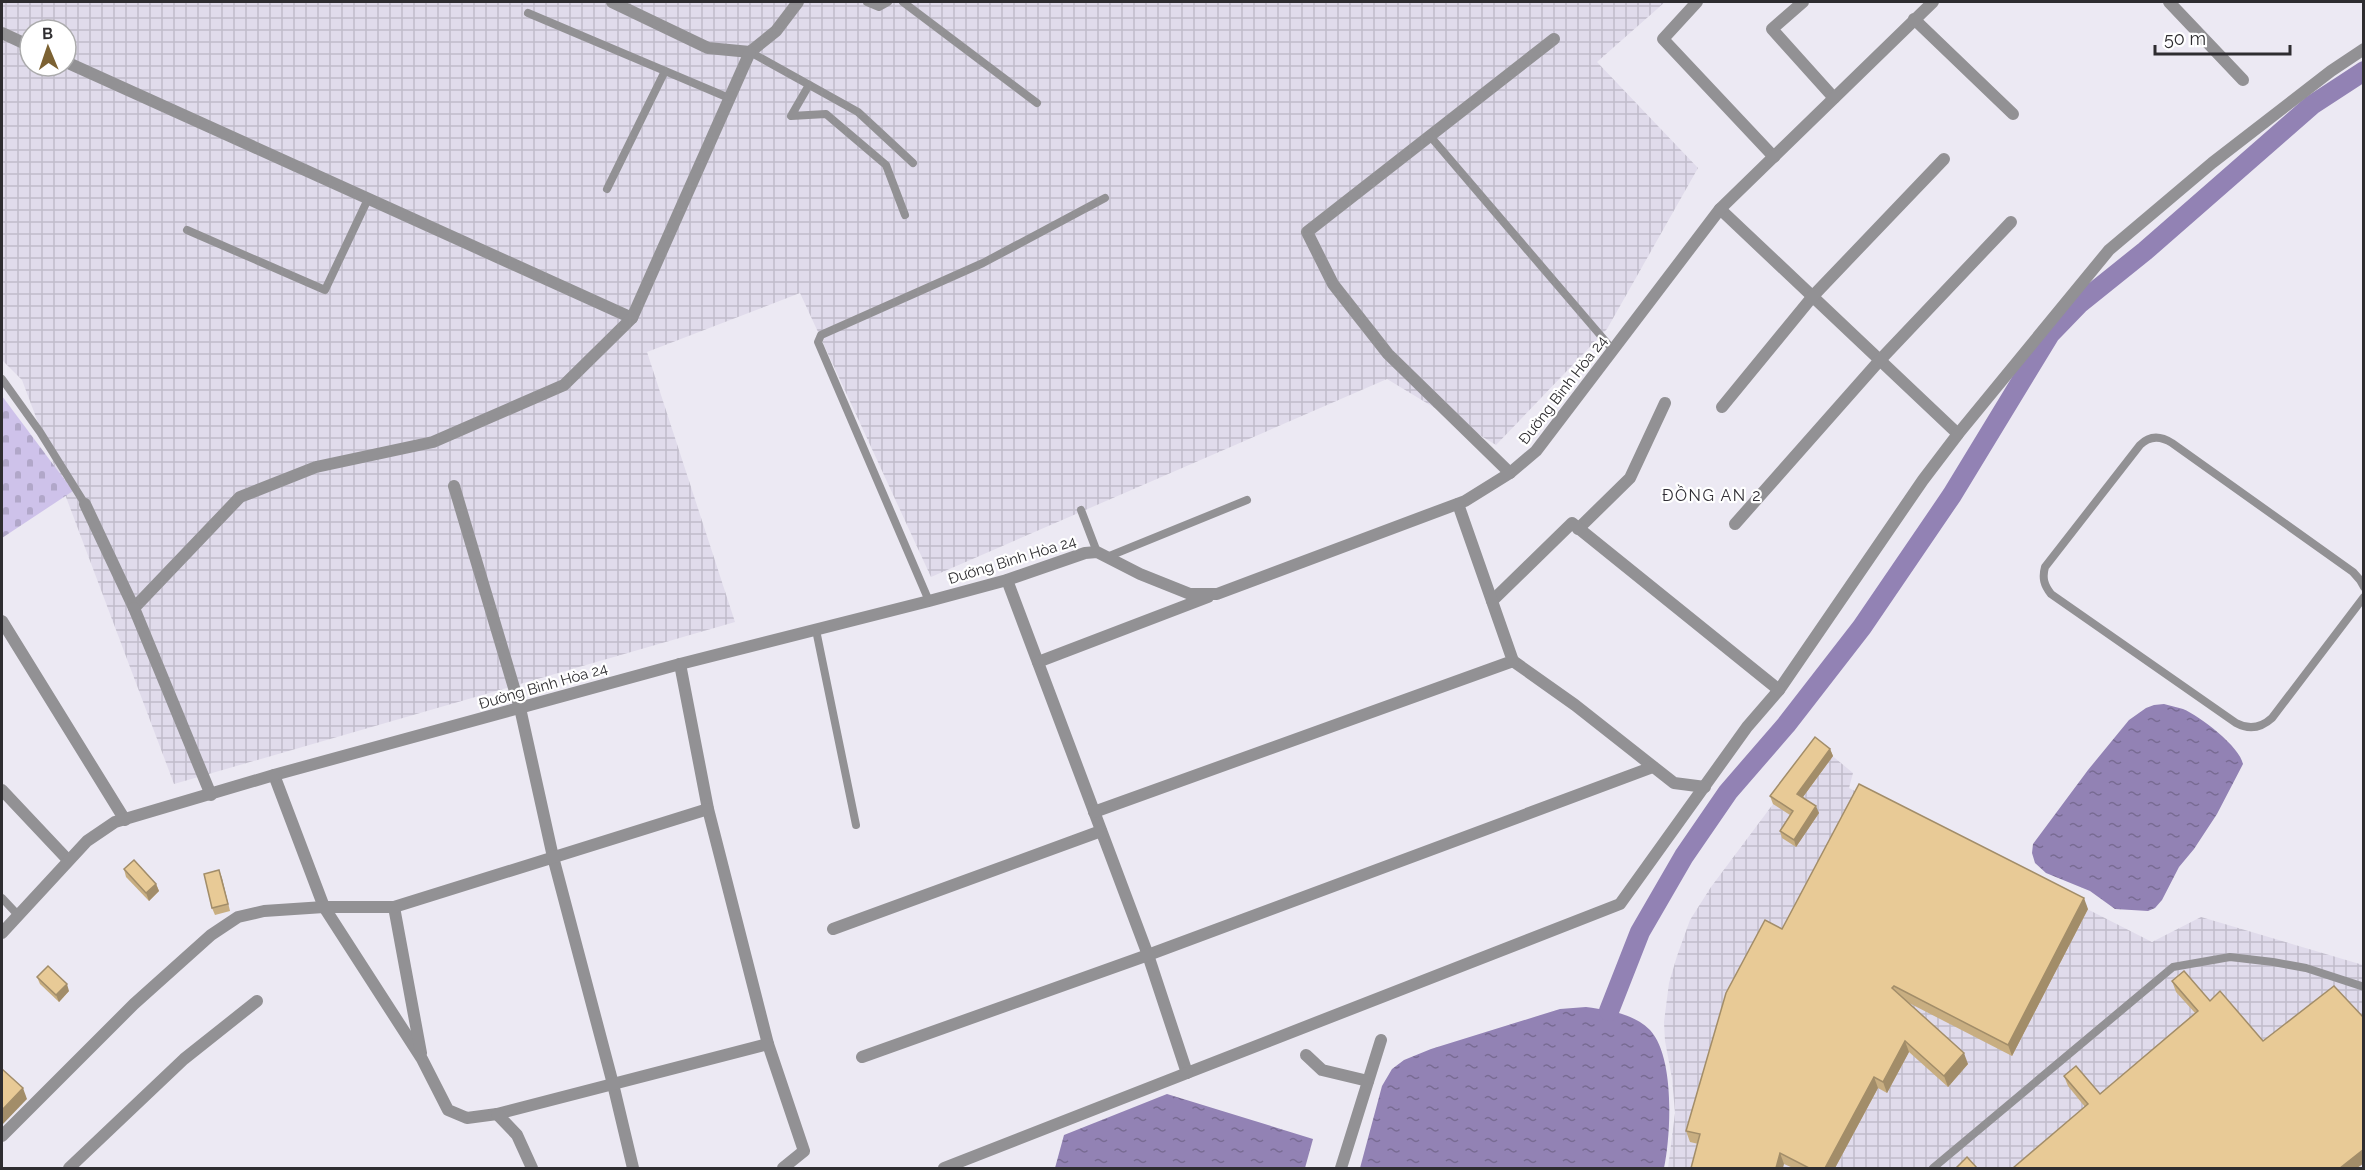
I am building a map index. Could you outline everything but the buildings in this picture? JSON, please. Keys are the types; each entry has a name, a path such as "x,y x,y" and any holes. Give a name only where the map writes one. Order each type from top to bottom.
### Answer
{"street":[{"path":"612,2 708,48 750,52"},
{"path":"135,609 240,497 316,467 433,442 564,385 632,318 750,52 776,31 798,2"},
{"path":"1697,2 1663,39 1774,157"},
{"path":"1803,2 1773,30 1834,98"},
{"name":"Đường Bình Hòa 24","path":"2,933 87,840 115,822 274,775 680,664 1007,580 1072,556 1101,555 1190,594 1217,594 1458,504 1510,473 1536,451 1720,209 1933,2"},
{"path":"2169,2 2243,80"},
{"path":"1914,20 2013,114"},
{"path":"2,33 18,40"},
{"path":"1510,473 1388,354 1333,284 1306,232 1554,39"},
{"path":"944,1168 1620,904 1747,727 1779,690 1923,480 2109,250 2212,163 2331,71 2364,49"},
{"path":"78,67 632,318"},
{"path":"1722,407 1813,296 1944,159"},
{"path":"1720,209 1958,434"},
{"path":"1735,524 1880,360 2011,222"},
{"path":"1578,529 1630,478 1665,403"},
{"path":"454,486 520,708 554,857 614,1084 633,1168"},
{"path":"85,504 135,609 211,795"},
{"path":"1458,504 1513,661 1575,705 1674,783 1705,787"},
{"path":"1492,601 1572,523 1779,690"},
{"path":"1007,580 1148,955 1187,1073"},
{"path":"1038,662 1217,594"},
{"path":"2,621 125,819"},
{"path":"1094,812 1513,661"},
{"path":"680,664 708,809 768,1044 804,1151 783,1168"},
{"path":"862,1057 1148,955 1653,767"},
{"path":"274,775 324,907 422,1059 448,1110 467,1118 497,1114 768,1044"},
{"path":"2,790 68,860"},
{"path":"2,1136 134,1004 211,934 238,917 264,911 324,907 394,907 708,809"},
{"path":"833,930 1101,831"},
{"path":"394,907 422,1059"},
{"path":"69,1168 183,1059 257,1001"},
{"path":"1341,1168 1381,1040"},
{"path":"1306,1055 1322,1070 1368,1081"},
{"path":"497,1114 517,1135 532,1168"}],"lane":[{"path":"867,2 879,7 888,2"},
{"path":"903,2 1037,103"},
{"path":"528,13 729,98"},
{"path":"750,52 858,112 913,163"},
{"path":"607,189 665,71"},
{"path":"809,86 791,116 826,114 886,165 905,215"},
{"path":"1430,136 1613,350"},
{"path":"929,601 818,338 983,263 1105,198"},
{"path":"187,230 325,290 368,199"},
{"path":"2,379 40,432 85,504"},
{"path":"2364,587 2357,576 2172,443 2161,438 2144,441 2140,445 2045,567 2043,574 2050,594 2236,723 2253,728 2267,723 2272,718 2364,597"},
{"path":"1081,510 1101,555 1247,500"},
{"path":"816,630 856,825"},
{"path":"2,898 18,915"},
{"path":"1933,1168 2173,967 2230,957 2306,968 2364,987"}],"shaded area":[{"path":"2,2 1665,2 1597,62 1698,168 1607,329 1496,445 1387,379 931,577 800,293 647,352 735,622 174,784 22,380 2,360"},
{"path":"1818,744 1853,773 1849,788 2152,942 2201,917 2363,965 2363,1168 1668,1168 1675,1113 1664,1022 1669,983 1677,956 1690,920 1711,887"}],"green space":[{"path":"2,396 73,491 2,538"}],"water":[{"path":"2164,704 2183,709 2209,725 2235,749 2243,764 2217,814 2179,867 2162,900 2155,908 2148,911 2115,909 2090,891 2046,873 2035,863 2032,853 2033,844 2088,770 2129,720 2146,708"},
{"path":"1586,1007 1620,1013 1636,1020 1650,1030 1658,1042 1664,1058 1669,1096 1664,1168 1360,1168 1382,1086 1392,1069 1404,1060 1431,1049 1560,1009"},
{"path":"1167,1094 1313,1139 1305,1168 1055,1168 1064,1135"}],"waterway":[{"path":"1609,1011 1640,932 1684,856 1728,792 1786,725 1862,627 1952,495 2050,334 2079,304 2145,251 2312,105 2364,71"}],"district":[{"name":"ĐỒNG AN 2","path":"1712,495"}]}
